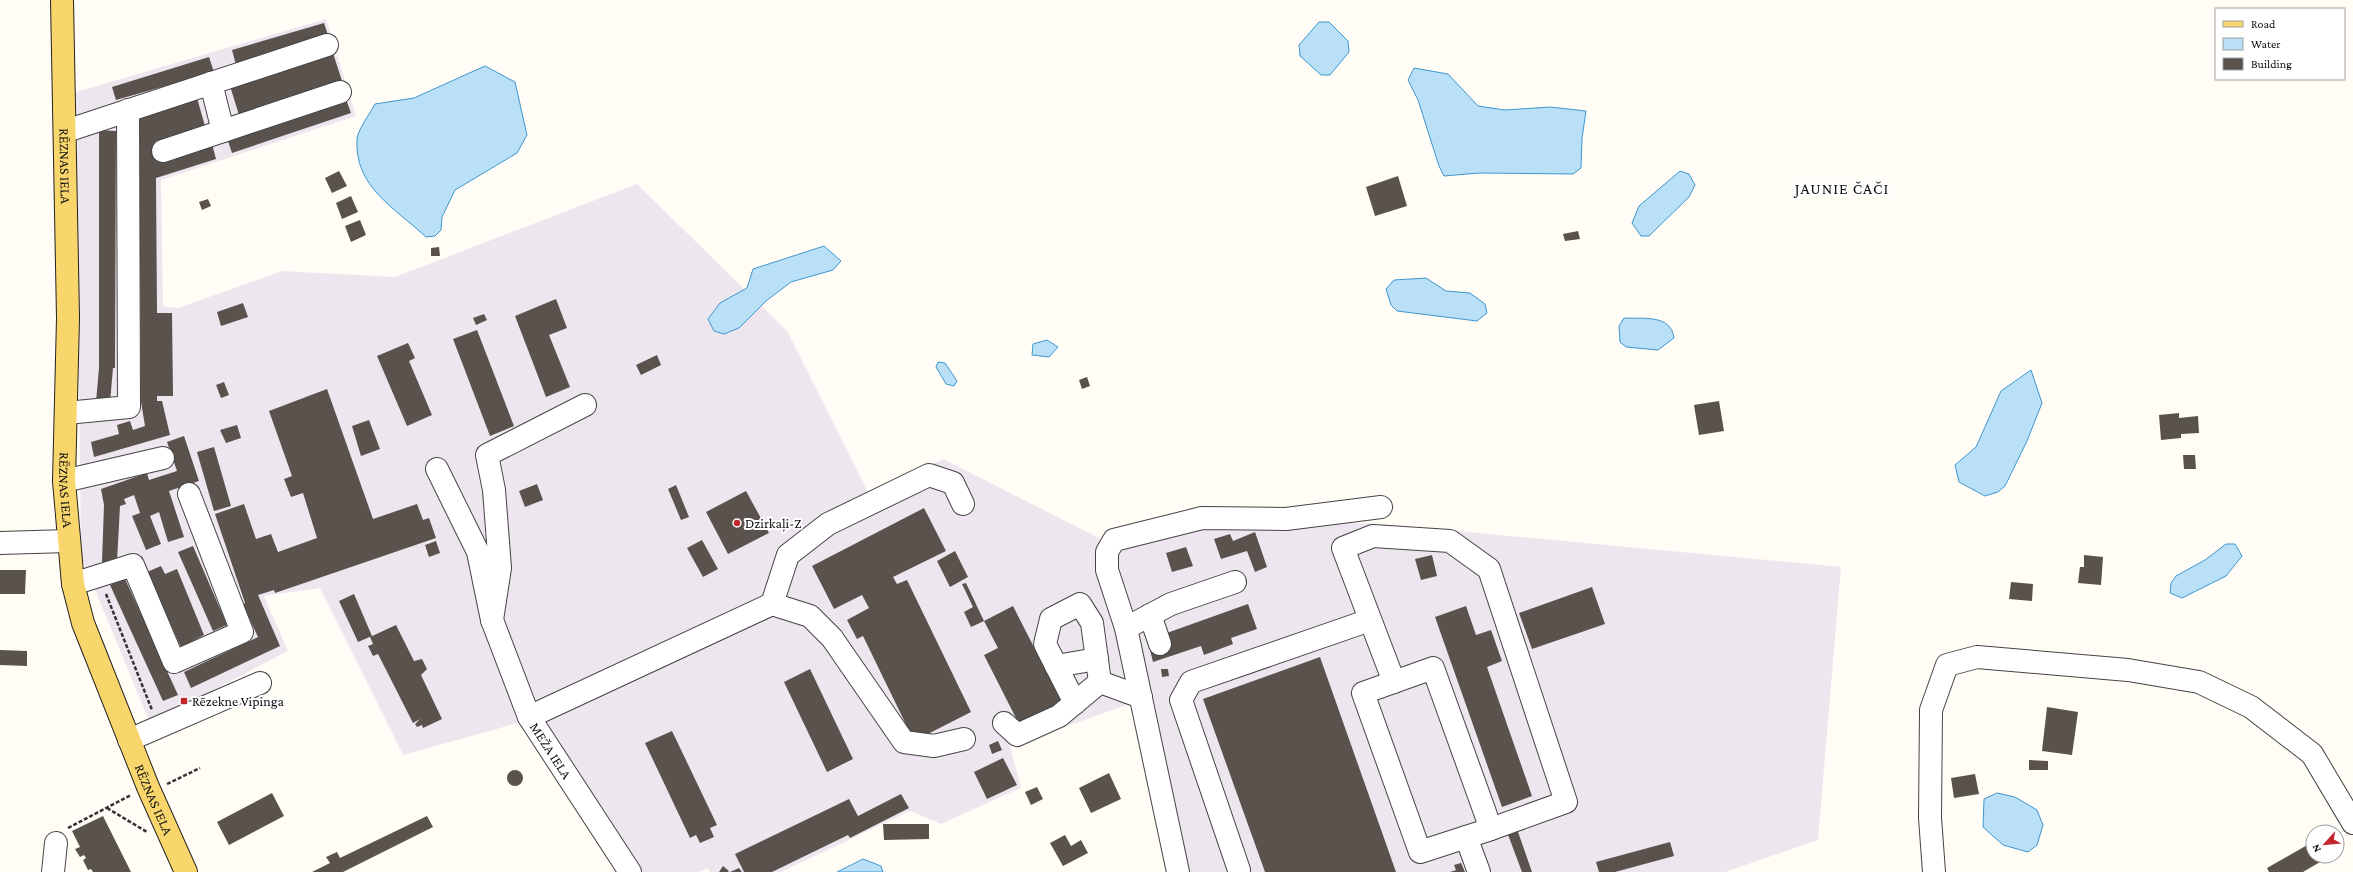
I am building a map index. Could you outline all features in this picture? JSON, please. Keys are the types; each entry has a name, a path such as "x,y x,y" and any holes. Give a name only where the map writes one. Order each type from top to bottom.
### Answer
{"main road":[{"name":"RĒZNAS IELA","path":"62,0 66,131 68,318 64,481 68,541 73,584 83,623 149,789 186,872"}],"street":[{"path":"66,131 327,45"},
{"path":"211,83 223,131"},
{"path":"163,151 340,92"},
{"path":"66,413 129,407 128,110"},
{"path":"492,620 500,568 494,490 487,455 584,405"},
{"path":"64,481 163,458"},
{"name":"MEŽA IELA","path":"437,469 478,552 492,620 529,717 630,872"},
{"path":"772,604 788,555 828,524 930,475 952,483 964,504"},
{"path":"73,584 133,565 174,662 242,632 189,494"},
{"path":"1178,872 1126,628 1107,570 1107,552 1114,540 1202,518 1286,519 1381,507"},
{"path":"1394,682 1343,548 1373,536 1450,541 1489,569 1566,802 1491,829 1420,852 1363,692 1394,682 1433,668 1491,829"},
{"path":"0,543 68,541"},
{"path":"1126,628 1171,604 1235,582"},
{"path":"529,717 772,604 810,616 832,638 904,742 934,746 964,739"},
{"path":"1075,703 1045,644 1051,619 1080,604 1092,623 1100,682"},
{"path":"1150,615 1160,644"},
{"path":"1239,870 1181,700 1191,682 1370,620"},
{"path":"1934,872 1930,818 1931,710 1947,665 1977,657 2128,670 2200,682 2251,707 2312,754 2353,823"},
{"path":"1056,666 1097,659"},
{"path":"1100,682 1141,697"},
{"path":"1004,723 1017,735 1059,716 1100,682"},
{"path":"129,740 260,683"},
{"path":"1466,837 1479,872"},
{"path":"52,872 56,844"}],"path":[{"path":"99,576 159,727"},
{"path":"56,844 62,831 107,808 200,768"},
{"path":"107,808 149,834"}],"shaded area":[{"path":"326,19 356,116 161,180 163,306 178,308 282,271 395,277 637,184 787,331 869,494 943,459 1115,546 1199,524 1371,523 1841,567 1818,840 1725,872 1185,872 1144,699 1010,746 1021,788 941,824 910,811 781,872 710,872 707,868 699,872 628,872 529,720 403,755 320,588 264,596 288,651 150,723 81,556 76,92"}],"water":[{"path":"1319,22 1329,22 1348,41 1349,52 1330,75 1321,75 1300,56 1299,45"},
{"path":"485,66 515,82 527,135 517,153 455,190 442,217 441,230 435,236 426,237 390,206 369,183 362,170 358,156 358,136 375,104 414,98"},
{"path":"1414,68 1448,74 1478,106 1505,110 1550,107 1586,111 1582,138 1581,168 1573,174 1479,173 1444,176 1439,166 1418,100 1408,80"},
{"path":"1680,171 1689,174 1695,185 1689,197 1649,236 1641,236 1632,223 1639,206"},
{"path":"824,246 841,261 833,270 791,282 766,301 739,328 724,334 714,331 708,319 720,303 747,288 753,269"},
{"path":"1426,278 1446,291 1470,293 1485,304 1487,313 1477,321 1397,311 1391,305 1386,289 1394,280"},
{"path":"1624,318 1647,318 1662,321 1672,330 1674,338 1658,350 1626,347 1620,342 1619,326"},
{"path":"1047,340 1058,347 1049,357 1032,355 1033,344"},
{"path":"938,362 945,363 957,381 954,386 946,384 936,367"},
{"path":"2031,370 2042,403 2027,441 2005,486 1998,492 1985,496 1959,482 1955,465 1976,447 2001,391"},
{"path":"2226,544 2235,544 2242,556 2226,576 2182,598 2170,593 2171,583 2176,576 2205,560"},
{"path":"1997,793 2015,797 2037,810 2043,825 2037,845 2028,852 2003,845 1983,827 1984,799"},
{"path":"863,859 881,866 883,872 837,872"}],"building":[{"path":"324,23 329,38 236,65 232,50"},
{"path":"333,53 342,81 239,115 230,86"},
{"path":"209,57 214,72 116,100 112,87"},
{"path":"197,98 205,126 156,141 157,162 212,144 216,159 156,178 157,313 172,313 173,396 157,396 157,401 162,401 170,435 94,457 91,442 119,434 117,425 130,421 133,430 145,426 141,402 139,115"},
{"path":"346,99 351,113 232,153 227,138"},
{"path":"99,130 116,131 115,368 113,368 110,403 96,402 99,368"},
{"path":"339,171 347,186 332,193 325,178"},
{"path":"1398,176 1407,206 1375,216 1366,187"},
{"path":"351,196 358,212 342,219 336,203"},
{"path":"208,199 211,206 202,210 199,202"},
{"path":"360,220 366,235 351,242 345,226"},
{"path":"1578,231 1580,239 1565,241 1563,234"},
{"path":"439,247 440,256 431,256 431,248"},
{"path":"556,299 567,328 549,335 570,387 546,397 515,316"},
{"path":"243,303 248,317 221,326 217,312"},
{"path":"484,314 487,320 476,325 473,318"},
{"path":"477,330 514,426 490,436 453,339"},
{"path":"408,343 415,358 409,361 432,415 407,426 377,356"},
{"path":"657,355 661,365 641,375 636,365"},
{"path":"1087,377 1090,386 1082,389 1079,380"},
{"path":"224,382 229,395 221,398 216,385"},
{"path":"327,389 373,519 417,504 423,520 429,518 436,538 275,593 274,590 258,595 280,646 191,688 184,672 258,637 243,605 245,603 215,514 244,504 256,539 271,534 278,552 317,538 303,493 291,497 284,479 292,476 269,411"},
{"path":"1719,401 1724,431 1699,435 1694,405"},
{"path":"2179,413 2179,418 2198,416 2199,433 2181,434 2181,438 2161,440 2159,415"},
{"path":"369,420 380,449 361,456 352,426"},
{"path":"237,425 241,438 226,443 220,430"},
{"path":"184,436 199,481 169,491 184,537 168,542 159,512 150,516 161,544 146,550 132,516 140,513 134,495 124,499 126,504 120,506 117,562 102,562 104,505 101,489 147,473 149,480 177,471 167,442"},
{"path":"214,447 231,506 214,511 197,452"},
{"path":"2183,455 2195,455 2196,469 2184,469"},
{"path":"537,484 543,500 525,507 519,491"},
{"path":"676,485 689,517 681,520 668,489"},
{"name":"Dzirkaļi-Z","path":"746,491 769,533 728,554 706,512"},
{"path":"924,508 946,551 893,577 897,584 907,580 971,712 914,741 863,636 857,639 847,620 869,608 862,595 834,609 812,566"},
{"path":"1255,532 1267,567 1255,572 1247,551 1221,559 1214,539 1230,534 1233,541"},
{"path":"702,540 718,569 703,577 687,548"},
{"path":"436,541 440,553 429,557 425,545"},
{"path":"193,546 227,625 213,631 178,552"},
{"path":"1186,547 1193,566 1172,572 1166,553"},
{"path":"955,551 968,577 950,587 937,561"},
{"path":"1432,555 1437,576 1421,580 1415,559"},
{"path":"2084,555 2103,557 2101,585 2078,583 2080,567 2084,567"},
{"path":"161,566 165,574 177,569 204,635 181,647 147,572"},
{"path":"0,570 26,570 25,594 0,594"},
{"path":"125,579 178,695 163,701 110,585"},
{"path":"2011,582 2033,584 2032,601 2009,599"},
{"path":"966,583 984,621 971,627 964,612 973,607 962,584"},
{"path":"1592,587 1605,624 1532,649 1519,613"},
{"path":"354,594 372,636 358,642 339,601"},
{"path":"1248,604 1257,629 1231,638 1233,644 1204,655 1201,646 1153,662 1150,650 1167,644 1164,634"},
{"path":"1013,606 1063,704 1020,726 984,655 998,648 984,621"},
{"path":"1466,606 1476,635 1491,630 1502,661 1487,667 1532,796 1502,807 1435,617"},
{"path":"396,625 414,661 422,659 427,669 421,675 442,719 423,728 422,725 417,727 415,724 420,719 413,723 378,654 373,656 368,646 373,644 370,637"},
{"path":"0,650 27,651 27,666 0,665"},
{"path":"1320,657 1396,872 1265,872 1203,699"},
{"path":"810,669 853,759 827,772 784,682"},
{"path":"1161,669 1168,669 1169,676 1162,677"},
{"path":"2047,707 2078,712 2072,755 2042,751"},
{"path":"672,731 717,825 710,828 714,837 700,843 696,835 690,838 645,743"},
{"path":"998,741 1002,750 992,754 989,745"},
{"path":"1003,758 1017,785 987,799 974,772"},
{"path":"2029,760 2048,761 2048,770 2029,770"},
{"path":"515,770 522,775 523,778 518,785 515,786 508,781 507,778 512,771"},
{"path":"1109,773 1121,799 1091,813 1079,788"},
{"path":"1975,774 1979,794 1954,798 1951,778"},
{"path":"1037,787 1043,799 1031,805 1025,792"},
{"path":"272,793 284,816 229,845 217,822"},
{"path":"901,794 909,808 850,838 848,835 772,872 744,872 735,854 849,799 858,816"},
{"path":"103,816 131,872 93,872 91,869 88,870 83,860 86,858 84,855 80,857 75,849 80,847 72,831"},
{"path":"427,816 433,827 343,872 312,872 330,863 326,857 337,852 340,858"},
{"path":"883,824 929,824 929,839 884,840"},
{"path":"1517,829 1532,872 1522,872 1507,832"},
{"path":"1065,835 1071,846 1081,840 1088,853 1063,866 1050,843"},
{"path":"1670,842 1674,856 1615,872 1599,872 1596,862"},
{"path":"2305,846 2305,864 2317,864 2303,872 2269,872 2267,868"},
{"path":"1461,863 1465,872 1450,872 1456,870 1454,865"},
{"path":"723,866 729,871 728,872 719,872"},
{"path":"739,868 742,872 730,872"}],"place":[{"name":"Dzirkaļi-Z","path":"737,523"},
{"name":"Rēzekne Vipinga","path":"184,701"}],"district":[{"name":"JAUNIE ČAČI","path":"1842,188"}]}
